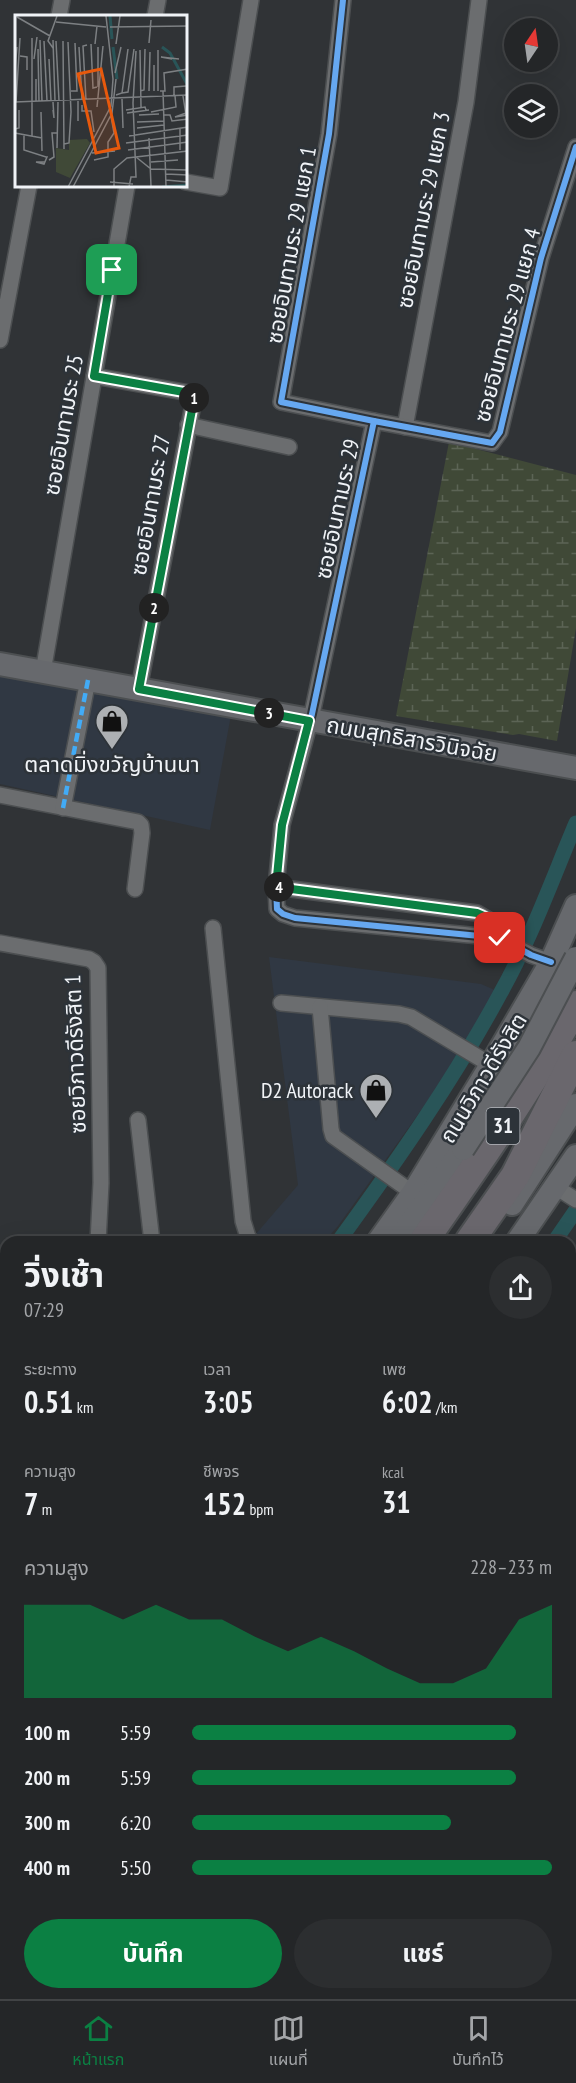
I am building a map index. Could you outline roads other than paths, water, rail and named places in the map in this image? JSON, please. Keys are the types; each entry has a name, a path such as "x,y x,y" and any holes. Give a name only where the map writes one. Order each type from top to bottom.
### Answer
{"highway":[{"name":"31","path":"427,1236 542,1067 576,1005"},
{"name":"ถนนวิภาวดีรังสิต","path":"432,1236 474,1156 551,1062 576,1017"},
{"name":"31","path":"450,1236 499,1169 576,1046"},
{"name":"31","path":"474,1236 520,1182 576,1055"}],"main road":[{"name":"ถนนสุทธิสารวินิจฉัย","path":"0,664 576,768"},
{"name":"ถนนวิภาวดีรังสิต","path":"382,1236 413,1193 484,1060 576,906"},
{"path":"543,961 576,959"},
{"name":"31","path":"402,1236 474,1156 576,959"},
{"name":"31","path":"488,1236 520,1182 576,1106"},
{"path":"521,1236 576,1156"}],"street":[{"path":"59,15 62,0"},
{"path":"155,15 158,0"},
{"path":"188,182 220,188 250,0"},
{"name":"ซอยอินทามระ 29 แยก 1","path":"343,0 329,134 281,402 374,421"},
{"name":"ซอยอินทามระ 29 แยก 3","path":"405,427 466,102 479,0"},
{"name":"ซอยอินทามระ 29 แยก 4","path":"492,443 500,432 542,258 576,147"},
{"path":"0,339 29,188"},
{"name":"ซอยอินทามระ 25","path":"44,672 127,188"},
{"name":"ซอยอินทามระ 27","path":"94,376 195,394 139,689"},
{"name":"ซอยอินทามระ 29","path":"276,887 282,825 309,721 374,421 492,443"},
{"path":"188,425 290,447"},
{"path":"63,808 88,680"},
{"path":"0,795 134,821 141,825 135,890"},
{"path":"500,938 494,923 477,913 276,887 277,909 283,914 296,918 500,938 543,961"},
{"path":"213,928 243,1221 248,1236"},
{"name":"ซอยวิภาวดีรังสิต 1","path":"0,943 89,959 98,968 101,1183 98,1236"},
{"path":"281,1003 411,1017 484,1060"},
{"path":"320,1007 333,1136 413,1193"},
{"path":"138,1120 151,1236"},
{"path":"554,1186 576,1200"}],"waterway":[{"path":"342,1236 423,1121 482,1026 521,953 576,823"},
{"path":"558,1236 576,1210"}],"place":[{"name":"ตลาดมิ่งขวัญบ้านนา","path":"112,750"},
{"name":"D2 Autorack","path":"376,1119"}]}
